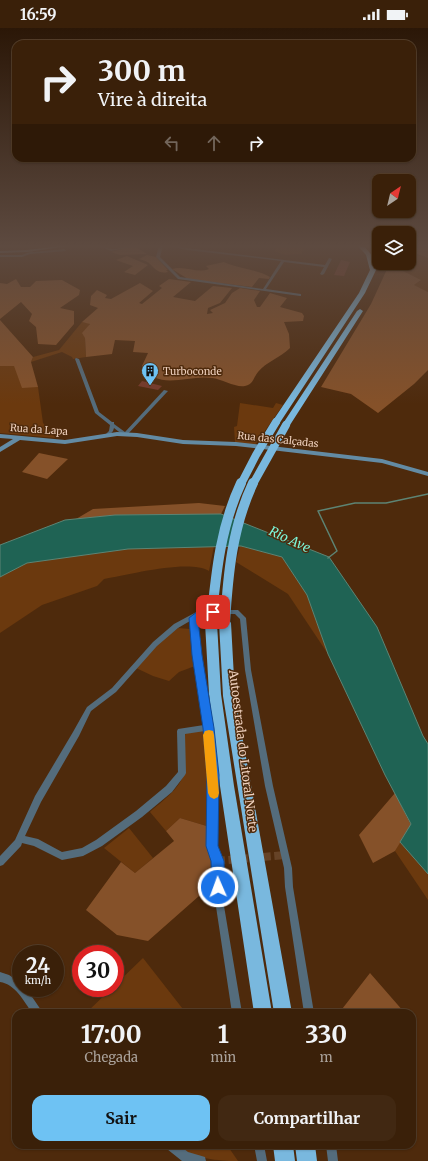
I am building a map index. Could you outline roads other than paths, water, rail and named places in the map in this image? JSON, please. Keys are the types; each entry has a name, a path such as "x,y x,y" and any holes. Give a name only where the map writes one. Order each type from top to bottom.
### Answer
{"highway":[{"name":"Autoestrada do Litoral Norte","path":"282,1009 218,623 237,523 250,487 281,424 359,299"},
{"name":"Autoestrada do Litoral Norte","path":"263,1009 218,717 217,561 226,520 239,484 254,454 281,424 364,305"},
{"path":"284,1149 285,1161"},
{"path":"306,1149 307,1161"}],"main road":[{"name":"Rua da Lapa","path":"0,436 65,442 107,435 125,434"},
{"name":"Rua das Calçadas","path":"125,434 183,442 236,444 382,461 428,474"},
{"path":"0,450 20,438"}],"street":[{"path":"77,359 97,413 125,434 166,391"},
{"path":"107,435 110,431 112,423"},
{"path":"0,862 20,839 38,798 89,709 114,690 155,644 176,626 202,612 236,612 243,618 248,670 269,786 288,868 289,886 308,1009"},
{"path":"193,618 208,728 214,792 212,846 218,861 219,900 236,1009"},
{"path":"20,839 35,842 62,856 83,852 99,843 139,814 169,789 182,773 181,731 208,728"},
{"path":"0,977 6,977 12,981 35,1009"},
{"path":"176,1149 185,1157 201,1161"},
{"path":"260,1149 262,1161"},
{"path":"331,1149 333,1161"}],"water":[{"path":"221,514 329,557 377,627 423,736 428,744 428,874 400,842 411,824 385,775 328,654 307,595 282,557 241,546 128,549 27,563 0,577 0,545 65,520 115,515"}],"waterway":[{"path":"328,558 337,551 318,511 355,503 386,503 428,494"}],"tunnel":[{"path":"217,861 285,855"}],"place":[{"name":"Turboconde","path":"150,386"}],"water label":[{"name":"Rio Ave","path":"290,539"}]}
